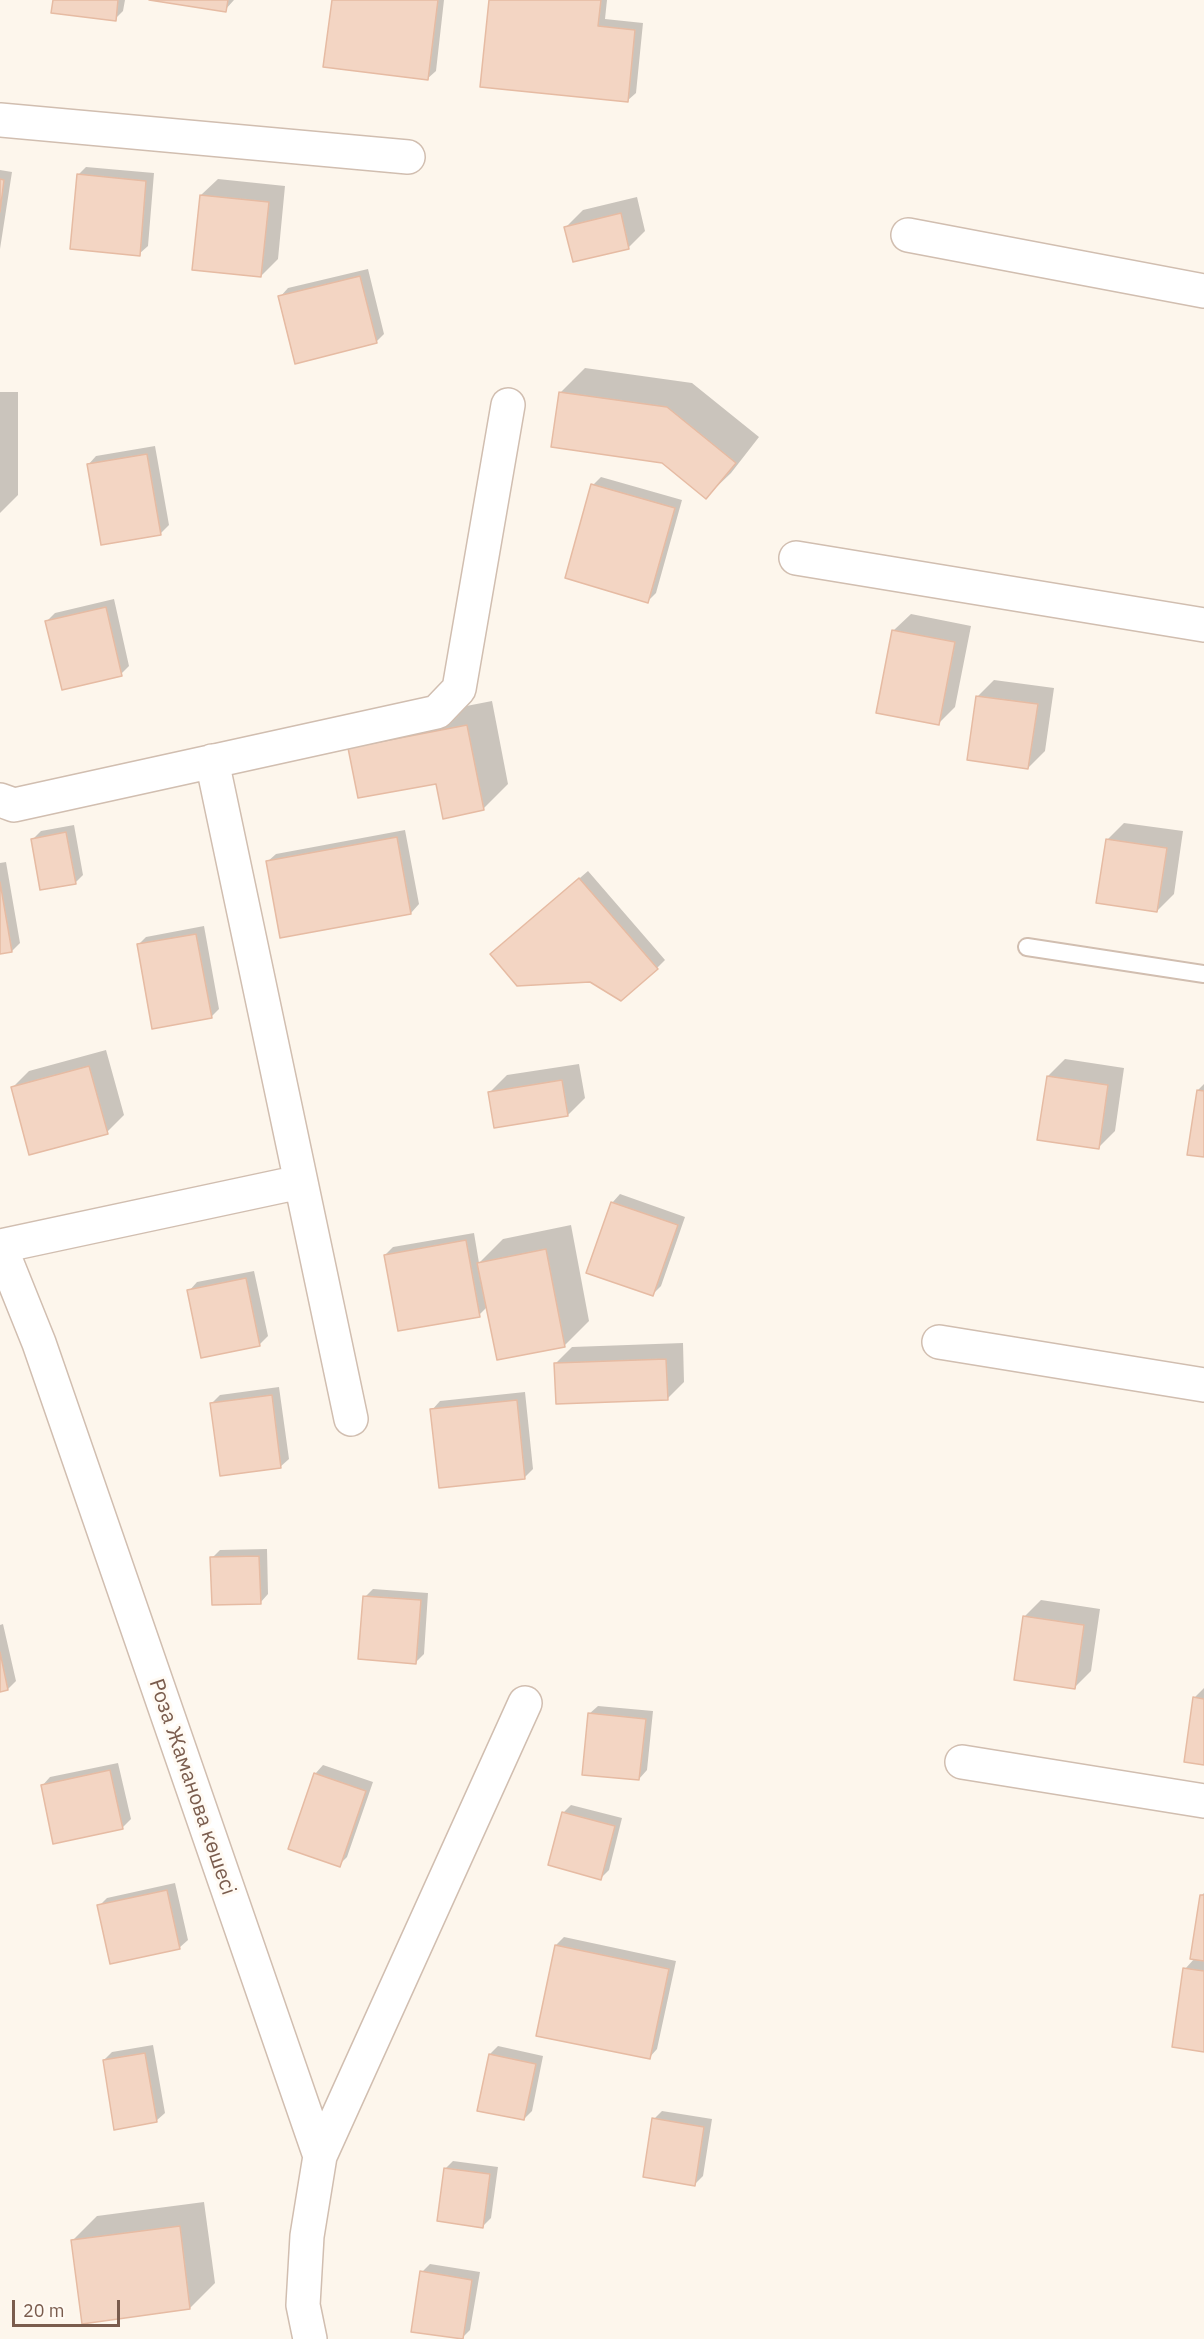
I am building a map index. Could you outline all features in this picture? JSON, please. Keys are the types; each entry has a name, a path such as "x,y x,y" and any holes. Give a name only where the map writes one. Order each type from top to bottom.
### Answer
{"street":[{"path":"0,120 408,157"},
{"path":"908,235 1204,291"},
{"path":"0,800 14,805 437,712 459,689 508,405"},
{"path":"796,558 1204,625"},
{"path":"212,761 351,1419"},
{"path":"0,1246 300,1182"},
{"name":"Роза Жаманова көшесі","path":"0,1246 39,1343 320,2156 307,2236 303,2305 310,2339"},
{"path":"939,1342 1204,1385"},
{"path":"320,2156 525,1703"},
{"path":"962,1762 1204,1801"}],"lane":[{"path":"1027,947 1204,974"}],"building":[{"path":"53,0 118,0 116,21 51,13"},
{"path":"149,0 228,0 226,12"},
{"path":"332,0 438,0 428,80 323,67"},
{"path":"489,0 601,0 598,26 635,30 628,102 480,87"},
{"path":"77,174 146,181 140,256 70,249"},
{"path":"0,179 4,180 0,212"},
{"path":"200,195 269,202 261,277 192,270"},
{"path":"621,213 629,249 573,262 564,227"},
{"path":"360,276 377,343 295,364 278,296"},
{"path":"559,392 667,407 736,463 706,499 662,463 551,447"},
{"path":"147,454 161,535 101,545 87,464"},
{"path":"591,484 675,508 648,603 565,578"},
{"path":"106,607 122,676 62,690 45,621"},
{"path":"892,630 955,642 939,725 876,713"},
{"path":"976,696 1038,704 1028,769 967,760"},
{"path":"467,725 484,810 443,819 436,784 358,798 348,748"},
{"path":"66,832 76,884 40,890 31,839"},
{"path":"397,837 411,914 280,938 266,861"},
{"path":"1106,839 1167,848 1157,912 1096,903"},
{"path":"579,878 658,969 621,1001 590,982 517,986 490,954"},
{"path":"0,882 12,952 0,954"},
{"path":"196,934 212,1018 152,1029 137,944"},
{"path":"89,1066 108,1134 29,1155 11,1087"},
{"path":"1047,1076 1108,1085 1099,1149 1037,1140"},
{"path":"562,1080 568,1116 494,1128 488,1092"},
{"path":"1197,1090 1204,1091 1204,1157 1187,1155"},
{"path":"611,1202 678,1225 653,1296 586,1273"},
{"path":"466,1240 480,1317 398,1331 384,1255"},
{"path":"546,1249 565,1347 497,1360 477,1263"},
{"path":"246,1278 260,1346 201,1358 187,1290"},
{"path":"666,1359 668,1400 556,1404 554,1363"},
{"path":"272,1395 281,1468 220,1476 210,1403"},
{"path":"517,1400 525,1479 439,1488 430,1409"},
{"path":"259,1556 261,1604 212,1605 210,1557"},
{"path":"363,1596 421,1600 416,1664 358,1659"},
{"path":"1023,1616 1084,1625 1075,1689 1014,1680"},
{"path":"0,1652 8,1690 0,1692"},
{"path":"1193,1697 1204,1699 1204,1765 1184,1762"},
{"path":"588,1713 646,1719 639,1780 582,1775"},
{"path":"110,1770 123,1829 53,1844 41,1785"},
{"path":"314,1773 366,1791 340,1867 288,1849"},
{"path":"562,1812 615,1826 601,1880 548,1865"},
{"path":"167,1890 180,1949 110,1964 97,1905"},
{"path":"1200,1895 1204,1895 1204,1961 1190,1959"},
{"path":"555,1945 669,1969 650,2059 536,2036"},
{"path":"1183,1968 1204,1971 1204,2052 1172,2047"},
{"path":"145,2053 157,2122 114,2130 103,2060"},
{"path":"489,2054 536,2064 524,2120 477,2111"},
{"path":"652,2118 704,2127 695,2186 643,2177"},
{"path":"444,2168 490,2174 483,2228 437,2221"},
{"path":"180,2226 190,2309 82,2324 71,2240"},
{"path":"420,2271 472,2280 463,2339 411,2332"}]}
